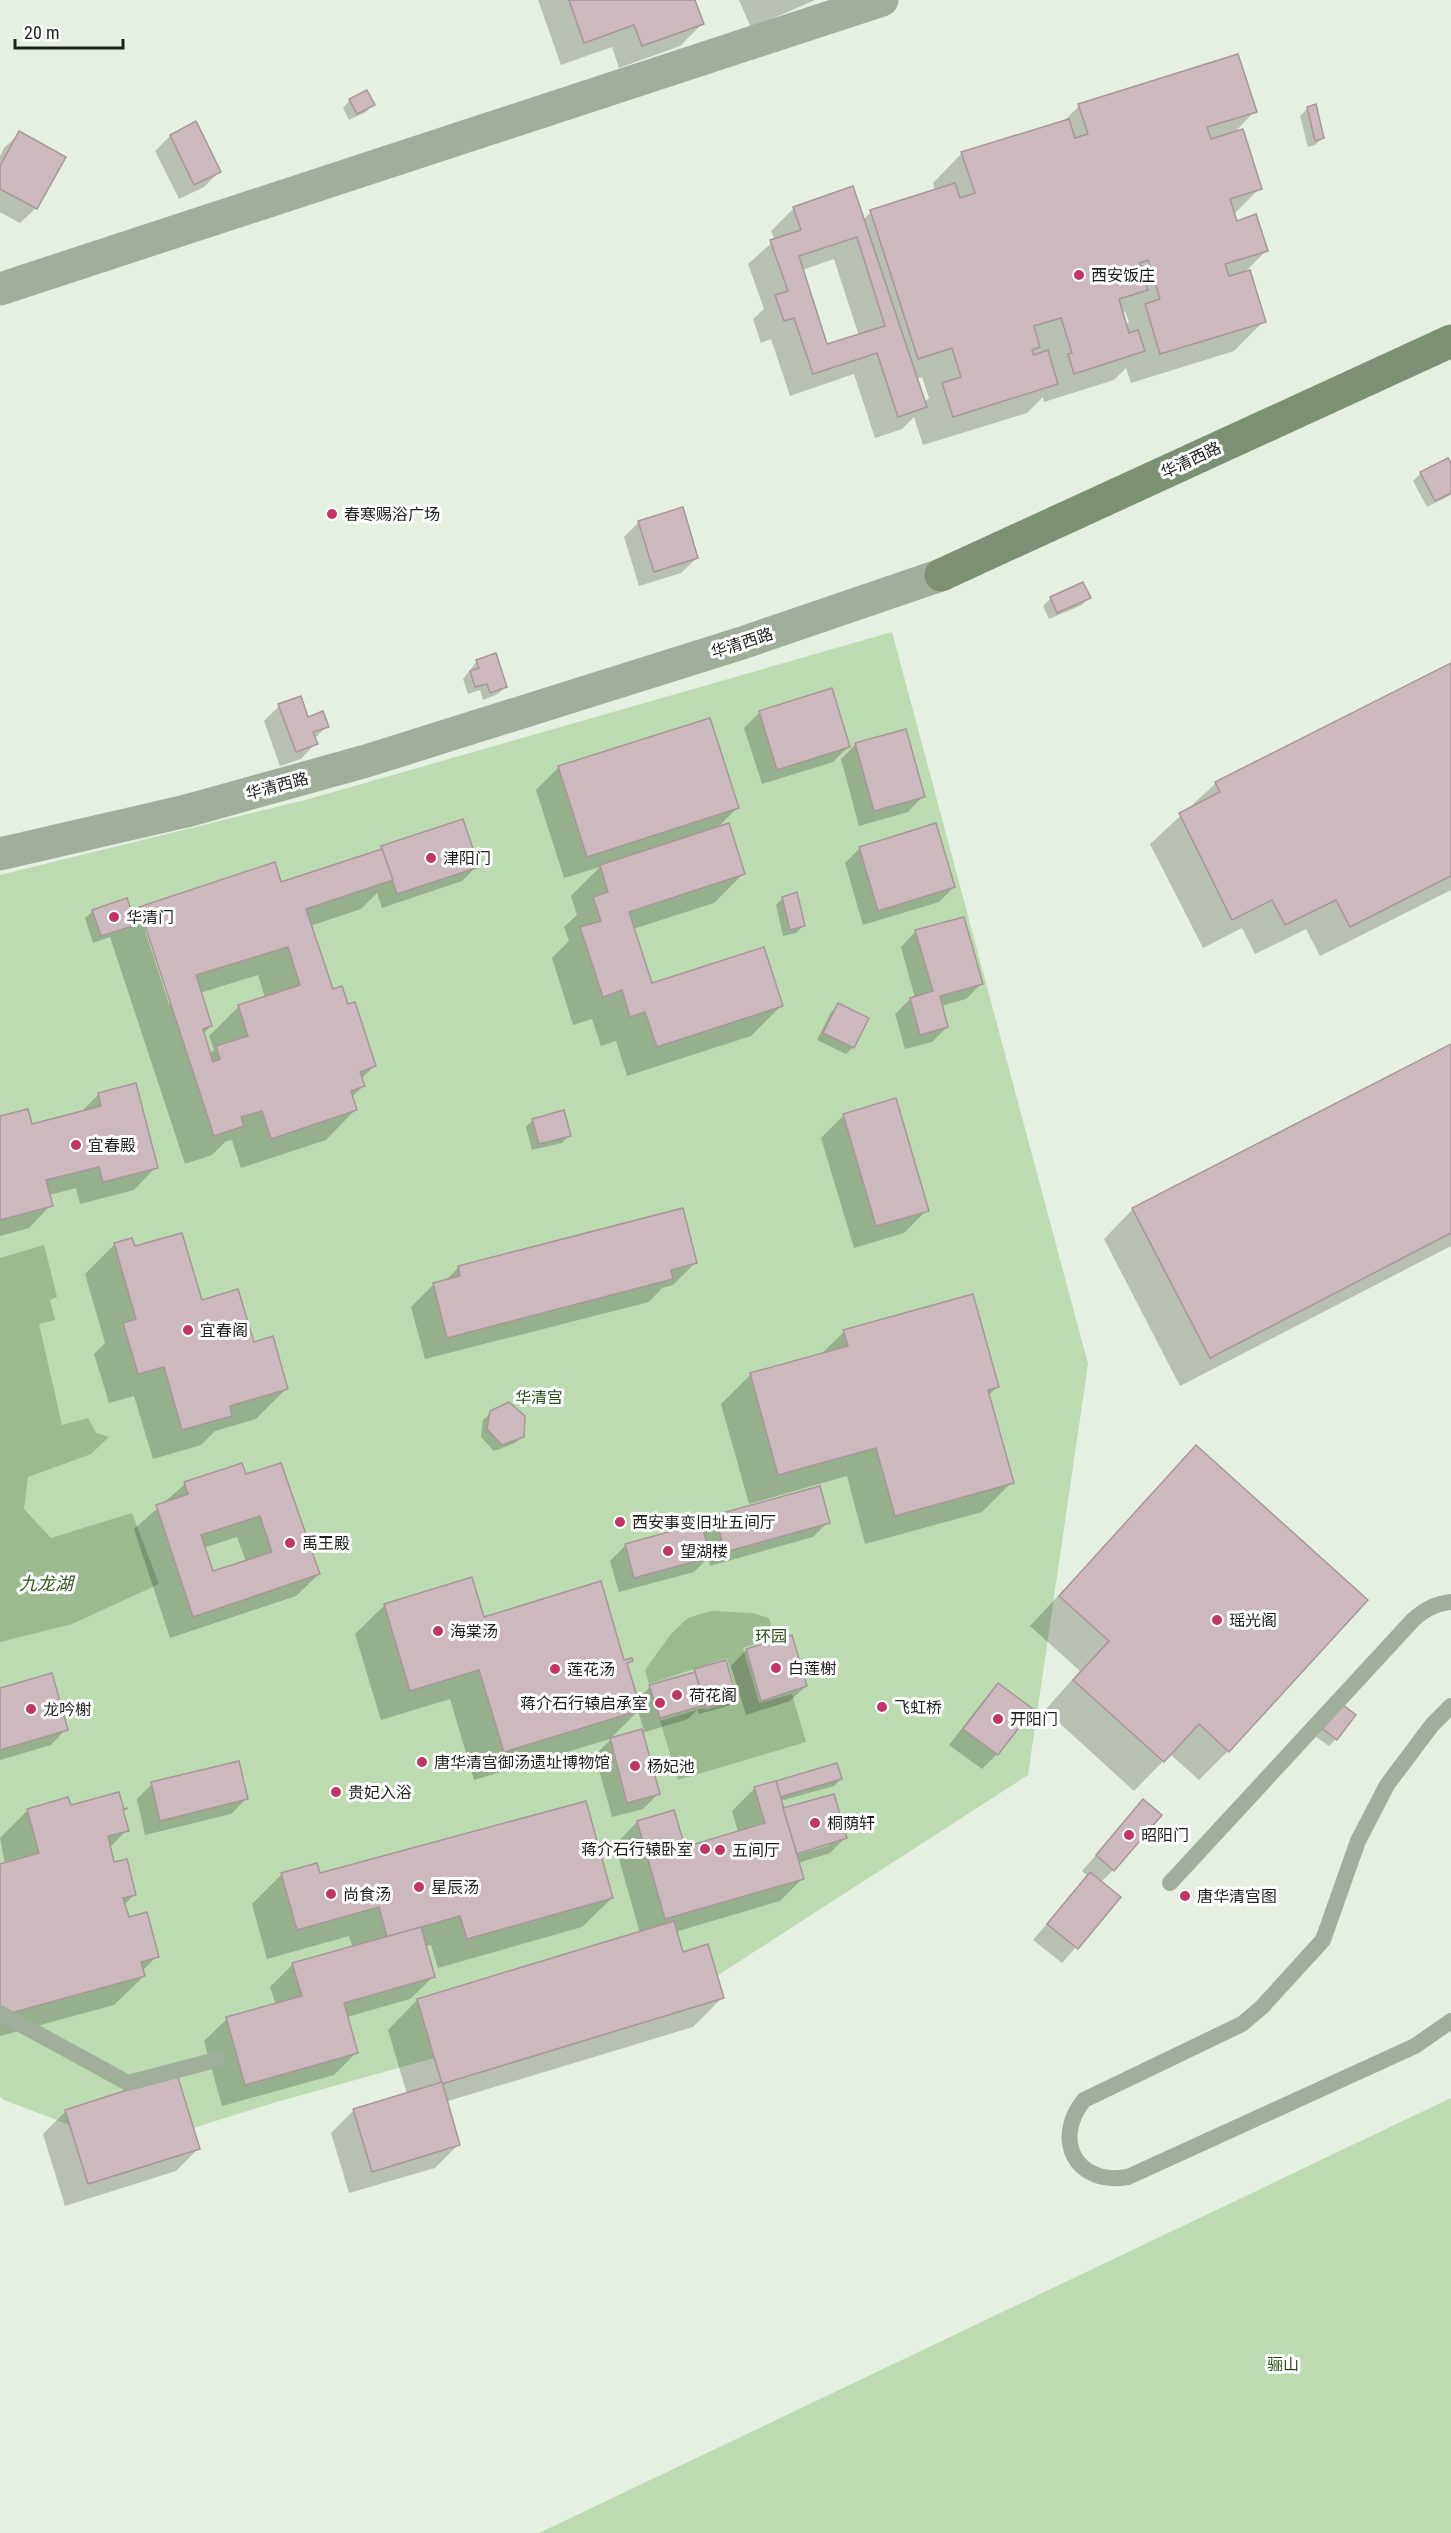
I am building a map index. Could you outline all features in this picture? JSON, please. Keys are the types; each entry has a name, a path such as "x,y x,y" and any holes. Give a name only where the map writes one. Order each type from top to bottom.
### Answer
{"street":[{"path":"0,289 882,0"},
{"name":"华清西路","path":"0,854 186,811 366,761 742,643 941,575 1451,341"}],"lane":[{"path":"1170,1883 1413,1620 1431,1607 1451,1602"},
{"path":"1451,1706 1432,1725 1387,1785 1358,1842 1323,1940 1262,2007 1242,2024 1084,2100 1074,2112 1069,2127 1069,2142 1075,2157 1085,2169 1098,2177 1113,2180 1128,2177 1415,2046 1451,2020"},
{"path":"0,2013 128,2083 216,2060"}],"green space":[{"name":"华清宫","path":"892,632 1088,1364 1028,1775 709,1981 273,2103 130,2148 4,2100 0,2097 0,875 309,799"},
{"name":"骊山","path":"1451,2098 1451,2533 539,2533"}],"water":[{"name":"九龙湖","path":"44,1245 57,1297 50,1300 55,1320 39,1324 62,1425 88,1418 96,1433 109,1437 91,1454 28,1477 24,1509 51,1538 132,1513 159,1584 72,1624 0,1642 0,1258"},
{"path":"711,1611 752,1613 769,1618 775,1637 743,1648 759,1703 792,1694 806,1742 678,1780 660,1721 739,1700 727,1658 649,1684 645,1670 671,1634 688,1618"}],"building":[{"path":"569,0 695,0 704,24 642,46 634,25 584,43"},
{"path":"1238,54 1257,112 1207,127 1211,139 1243,129 1262,189 1230,199 1237,221 1256,214 1268,251 1225,264 1229,276 1250,270 1266,322 1160,354 1145,304 1160,299 1148,260 1140,263 1148,290 1119,299 1129,333 1138,330 1145,351 1074,374 1068,354 1072,353 1061,318 1034,326 1040,347 1032,350 1034,355 1048,350 1058,384 953,417 942,383 961,377 952,348 918,359 870,210 955,183 960,198 975,193 961,152 1069,119 1075,138 1088,134 1078,104"},
{"path":"367,90 375,105 357,114 349,99"},
{"path":"1316,104 1324,138 1315,141 1307,107"},
{"path":"196,121 221,172 194,185 170,135"},
{"path":"19,131 66,157 37,209 0,189 0,166"},
{"path":"853,186 927,407 898,417 877,353 813,374 794,318 784,321 775,295 788,291 770,240 801,230 793,207","holes":["857,237 885,326 827,344 799,256"]},
{"path":"1448,458 1451,463 1451,493 1435,501 1420,472"},
{"path":"683,507 698,558 654,572 638,521"},
{"path":"1083,582 1091,598 1057,613 1050,597"},
{"path":"496,653 507,687 490,693 487,684 475,687 470,671 479,668 476,660"},
{"path":"1451,663 1451,876 1350,927 1336,900 1285,925 1272,900 1232,920 1179,813 1220,792 1215,782"},
{"path":"832,688 850,747 777,770 759,711"},
{"path":"301,696 308,717 323,711 329,727 313,732 318,744 296,752 278,704"},
{"path":"710,718 739,808 587,857 558,766"},
{"path":"906,729 925,797 874,811 855,743"},
{"name":"津阳门","path":"463,819 479,867 397,894 381,846"},
{"path":"729,823 745,874 629,912 652,983 764,947 783,1006 657,1047 645,1012 630,1017 622,990 603,997 580,927 601,921 593,897 608,892 600,865"},
{"path":"936,823 955,887 878,911 859,847"},
{"path":"382,849 393,880 306,909 333,989 342,986 348,1004 355,1002 376,1066 360,1072 365,1086 351,1091 357,1110 271,1139 262,1111 241,1117 244,1126 214,1136 139,907 275,862 281,882","holes":["288,947 300,985 238,1005 248,1036 216,1046 220,1059 213,1062 203,1029 212,1026 196,975"]},
{"path":"797,892 805,926 790,930 782,897"},
{"name":"华清门","path":"127,898 136,925 101,936 92,910"},
{"path":"964,917 983,984 940,996 948,1027 920,1035 910,998 933,991 915,930"},
{"path":"838,1003 869,1018 854,1048 823,1033"},
{"path":"1451,1044 1451,1233 1210,1358 1132,1208"},
{"name":"宜春殿","path":"136,1083 158,1168 103,1182 99,1167 46,1180 53,1206 0,1220 0,1116 28,1109 32,1124 101,1106 98,1093"},
{"path":"896,1098 929,1211 876,1226 843,1114"},
{"path":"564,1110 571,1136 539,1144 532,1119"},
{"path":"683,1208 697,1263 671,1270 673,1279 447,1338 433,1283 460,1276 458,1266"},
{"name":"宜春阁","path":"182,1233 202,1300 238,1289 254,1342 273,1336 288,1389 230,1406 232,1416 182,1430 164,1367 138,1374 123,1323 136,1319 114,1243 132,1238 135,1246"},
{"path":"973,1294 999,1387 988,1390 1014,1483 895,1516 876,1448 778,1475 750,1373 848,1346 843,1330"},
{"path":"509,1402 525,1416 524,1437 502,1445 487,1429 490,1411"},
{"name":"瑶光阁","path":"1196,1445 1368,1600 1229,1752 1199,1724 1164,1762 1073,1680 1109,1641 1059,1596"},
{"name":"禹王殿","path":"242,1463 246,1474 281,1463 320,1574 193,1617 156,1505 188,1494 184,1482","holes":["260,1516 272,1552 213,1571 201,1535"]},
{"path":"820,1486 830,1523 725,1552 715,1515"},
{"name":"望湖楼","path":"701,1523 711,1557 634,1578 625,1544"},
{"path":"472,1577 484,1617 601,1581 624,1660 632,1658 633,1661 627,1663 641,1710 504,1752 479,1670 410,1691 384,1604"},
{"name":"白莲榭","path":"792,1635 807,1686 761,1701 746,1649"},
{"path":"726,1660 737,1699 706,1708 694,1669"},
{"name":"荷花阁","path":"695,1672 705,1705 660,1718 649,1685"},
{"name":"龙吟榭","path":"52,1673 68,1730 0,1750 0,1688"},
{"name":"开阳门","path":"998,1683 1033,1709 998,1755 963,1729"},
{"path":"1342,1704 1356,1715 1337,1740 1323,1729"},
{"name":"杨妃池","path":"642,1729 660,1794 627,1803 610,1738"},
{"path":"239,1761 248,1799 160,1821 151,1782"},
{"path":"837,1763 842,1779 780,1797 776,1781"},
{"name":"五间厅","path":"776,1781 804,1879 665,1919 637,1821 674,1810 685,1847 765,1823 754,1787"},
{"path":"119,1792 124,1809 128,1808 123,1810 129,1831 108,1836 114,1862 127,1859 136,1895 123,1898 129,1917 147,1912 159,1957 141,1962 145,1976 0,2016 0,1864 39,1853 27,1809 68,1797 71,1805"},
{"name":"桐荫轩","path":"834,1794 847,1838 797,1854 783,1808"},
{"name":"昭阳门","path":"1143,1799 1162,1815 1114,1871 1096,1855"},
{"path":"586,1801 613,1898 467,1939 460,1916 387,1937 379,1907 297,1930 281,1873 317,1863 320,1873"},
{"path":"1090,1872 1121,1897 1078,1949 1047,1924"},
{"path":"674,1921 683,1952 708,1944 724,1998 442,2084 417,1999"},
{"path":"421,1927 435,1977 344,2003 358,2053 245,2085 226,2017 302,1996 292,1963"},
{"path":"177,2074 200,2149 88,2184 65,2110"},
{"path":"442,2082 460,2145 372,2172 353,2109"}],"place":[{"name":"西安饭庄","path":"1079,275"},
{"name":"春寒赐浴广场","path":"332,514"},
{"name":"津阳门","path":"431,858"},
{"name":"华清门","path":"114,917"},
{"name":"宜春殿","path":"76,1145"},
{"name":"宜春阁","path":"188,1330"},
{"name":"西安事变旧址五间厅","path":"620,1522"},
{"name":"禹王殿","path":"290,1543"},
{"name":"望湖楼","path":"668,1551"},
{"name":"瑶光阁","path":"1217,1620"},
{"name":"海棠汤","path":"438,1631"},
{"name":"白莲榭","path":"776,1668"},
{"name":"莲花汤","path":"555,1669"},
{"name":"荷花阁","path":"677,1695"},
{"name":"蒋介石行辕启承室","path":"660,1703"},
{"name":"飞虹桥","path":"882,1707"},
{"name":"龙吟榭","path":"31,1709"},
{"name":"开阳门","path":"998,1719"},
{"name":"唐华清宫御汤遗址博物馆","path":"422,1762"},
{"name":"杨妃池","path":"635,1766"},
{"name":"贵妃入浴","path":"336,1792"},
{"name":"桐荫轩","path":"815,1823"},
{"name":"昭阳门","path":"1129,1835"},
{"name":"蒋介石行辕卧室","path":"705,1849"},
{"name":"五间厅","path":"720,1850"},
{"name":"星辰汤","path":"419,1887"},
{"name":"尚食汤","path":"331,1894"},
{"name":"唐华清宫图","path":"1185,1896"}],"park label":[{"name":"环园","path":"771,1636"}]}
